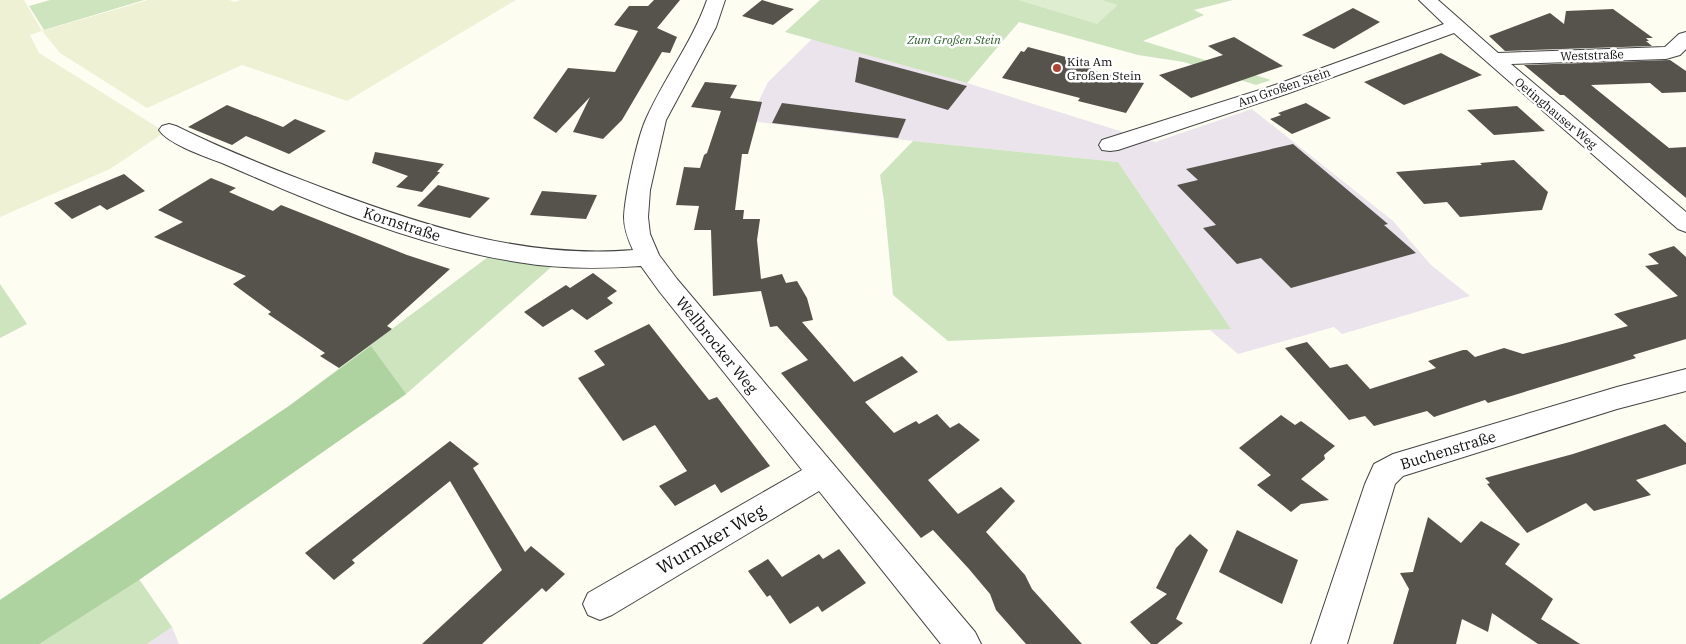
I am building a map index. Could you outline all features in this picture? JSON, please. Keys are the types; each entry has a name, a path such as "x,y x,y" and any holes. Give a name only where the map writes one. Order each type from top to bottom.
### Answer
{"street":[{"name":"Wellbrocker Weg","path":"716,0 706,27 656,120 639,190 636,217 638,234 648,257 668,285 963,644"},
{"name":"Oetinghauser Weg","path":"1428,0 1492,58 1686,224"},
{"name":"Am Großen Stein","path":"1110,145 1282,89 1456,26"},
{"name":"Weststraße","path":"1492,58 1666,53 1673,51 1686,38"},
{"name":"Kornstraße","path":"169,130 262,172 365,212 489,250 582,260 625,260 648,257"},
{"name":"Buchenstraße","path":"1329,644 1380,484 1385,473 1393,466 1618,398 1686,380"},
{"name":"Wurmker Weg","path":"600,604 822,474"}],"shaded area":[{"path":"812,39 967,83 1155,142 1252,109 1393,221 1431,265 1470,296 1342,334 1334,327 1238,354 1210,330 1230,328 1118,162 913,141 749,121 768,82"},
{"path":"172,627 179,644 147,644"}],"green space":[{"path":"0,0 24,0 42,31 30,35 39,53 165,132 110,169 0,217"},
{"path":"50,0 144,0 44,30 29,6"},
{"path":"148,0 230,0 234,2 240,0 516,0 347,101 242,65 147,108 60,53 42,31"},
{"name":"Zum Großen Stein","path":"820,0 1233,0 1194,10 1204,15 1143,41 1271,80 1256,85 1184,62 1138,55 1019,22 967,83 785,32"},
{"path":"1018,0 1102,0 1118,5 1097,24"},
{"path":"913,141 1118,162 1231,329 948,341 893,295 880,175"},
{"path":"488,257 556,263 406,394 139,579 172,627 147,644 0,644 0,600 289,406"},
{"path":"0,284 27,324 0,338"},
{"path":"371,346 406,394 139,580 39,644 0,644 0,600 289,406"}],"building":[{"path":"654,0 680,0 657,28 677,37 670,53 662,52 622,120 603,139 573,132 590,97 556,133 533,118 568,68 615,72 638,31 614,25 629,6 648,6"},
{"path":"762,0 794,9 773,25 742,16"},
{"path":"1353,8 1380,22 1334,49 1302,35"},
{"path":"1613,9 1653,38 1646,38 1649,41 1646,41 1652,46 1505,51 1489,36 1550,13 1564,24 1566,11"},
{"path":"1234,37 1283,66 1191,98 1159,75 1223,55 1208,46"},
{"path":"1028,47 1077,60 1075,62 1092,67 1090,70 1144,83 1126,113 1078,101 1080,98 1002,78 1021,51 1024,52"},
{"path":"1441,53 1482,75 1404,105 1364,82"},
{"path":"859,57 967,86 948,110 855,82"},
{"path":"1670,60 1686,71 1686,92 1662,93 1650,83 1591,85 1669,148 1686,147 1686,198 1564,95 1560,95 1524,65"},
{"path":"705,82 737,85 730,98 762,102 748,154 742,154 735,210 744,210 743,219 760,219 757,240 761,279 782,274 786,283 797,281 807,298 813,320 802,322 854,382 902,356 918,372 865,402 894,433 916,421 919,424 937,414 950,428 959,423 980,440 928,480 958,514 1001,487 1015,501 986,532 1025,575 1032,589 1082,644 1026,644 996,610 990,594 969,569 933,530 921,538 781,373 808,360 777,326 770,327 761,291 713,296 711,230 694,230 699,206 676,205 684,167 700,168 721,111 691,107"},
{"path":"782,103 906,119 898,138 772,123"},
{"path":"1306,103 1331,118 1292,134 1270,119 1281,115 1278,113"},
{"path":"227,105 283,127 295,119 326,131 289,154 246,136 232,145 188,127"},
{"path":"1517,106 1545,131 1494,135 1467,110"},
{"path":"1293,144 1388,224 1384,225 1416,253 1291,288 1261,258 1237,264 1203,228 1216,225 1177,185 1198,180 1186,169"},
{"path":"375,152 444,164 437,172 440,172 422,192 396,187 408,176 372,163"},
{"path":"1514,160 1548,192 1542,210 1460,217 1447,202 1424,204 1396,172 1482,165 1480,163"},
{"path":"124,174 145,191 107,210 100,205 72,219 54,203"},
{"path":"211,178 236,188 229,192 273,211 281,205 407,255 450,269 387,326 392,329 339,368 320,356 325,353 268,314 271,312 233,284 246,276 154,237 183,222 158,210"},
{"path":"438,185 490,198 470,218 417,206"},
{"path":"542,191 597,195 586,219 530,215"},
{"path":"1674,246 1686,257 1686,339 1633,355 1636,358 1488,403 1485,400 1434,417 1427,411 1374,426 1365,416 1349,420 1285,348 1307,342 1330,368 1347,364 1370,389 1436,368 1428,361 1463,350 1467,350 1475,357 1504,348 1523,354 1566,343 1628,326 1614,314 1678,296 1645,266 1659,264 1648,254"},
{"path":"593,273 617,291 607,298 613,303 587,320 572,309 543,327 524,312 566,285 570,288"},
{"path":"649,324 709,400 717,397 770,466 721,493 715,484 675,506 659,486 687,471 655,425 623,441 578,378 605,365 594,351"},
{"path":"1281,415 1295,425 1301,421 1335,446 1324,455 1325,459 1301,479 1329,500 1301,504 1291,512 1257,485 1271,475 1239,448"},
{"path":"1665,424 1686,443 1686,464 1636,480 1651,495 1594,511 1586,503 1527,533 1487,484 1490,483 1485,478 1573,454"},
{"path":"450,441 479,464 473,468 525,552 531,546 565,574 546,592 542,588 482,644 422,644 502,570 450,481 352,560 355,563 334,580 305,553"},
{"path":"1428,517 1461,543 1481,521 1520,544 1505,564 1553,599 1541,619 1580,644 1538,644 1492,613 1488,632 1462,619 1456,644 1393,644 1409,589 1400,573 1413,572"},
{"path":"1237,530 1298,560 1282,604 1219,572"},
{"path":"1190,534 1208,550 1176,619 1183,623 1157,644 1151,644 1130,622 1167,594 1156,588 1176,548"},
{"path":"839,549 866,583 822,612 818,606 790,624 770,595 767,597 748,571 768,559 782,577 819,554 823,559"}],"place":[{"name":"Kita Am Großen Stein","path":"1057,68"}]}
